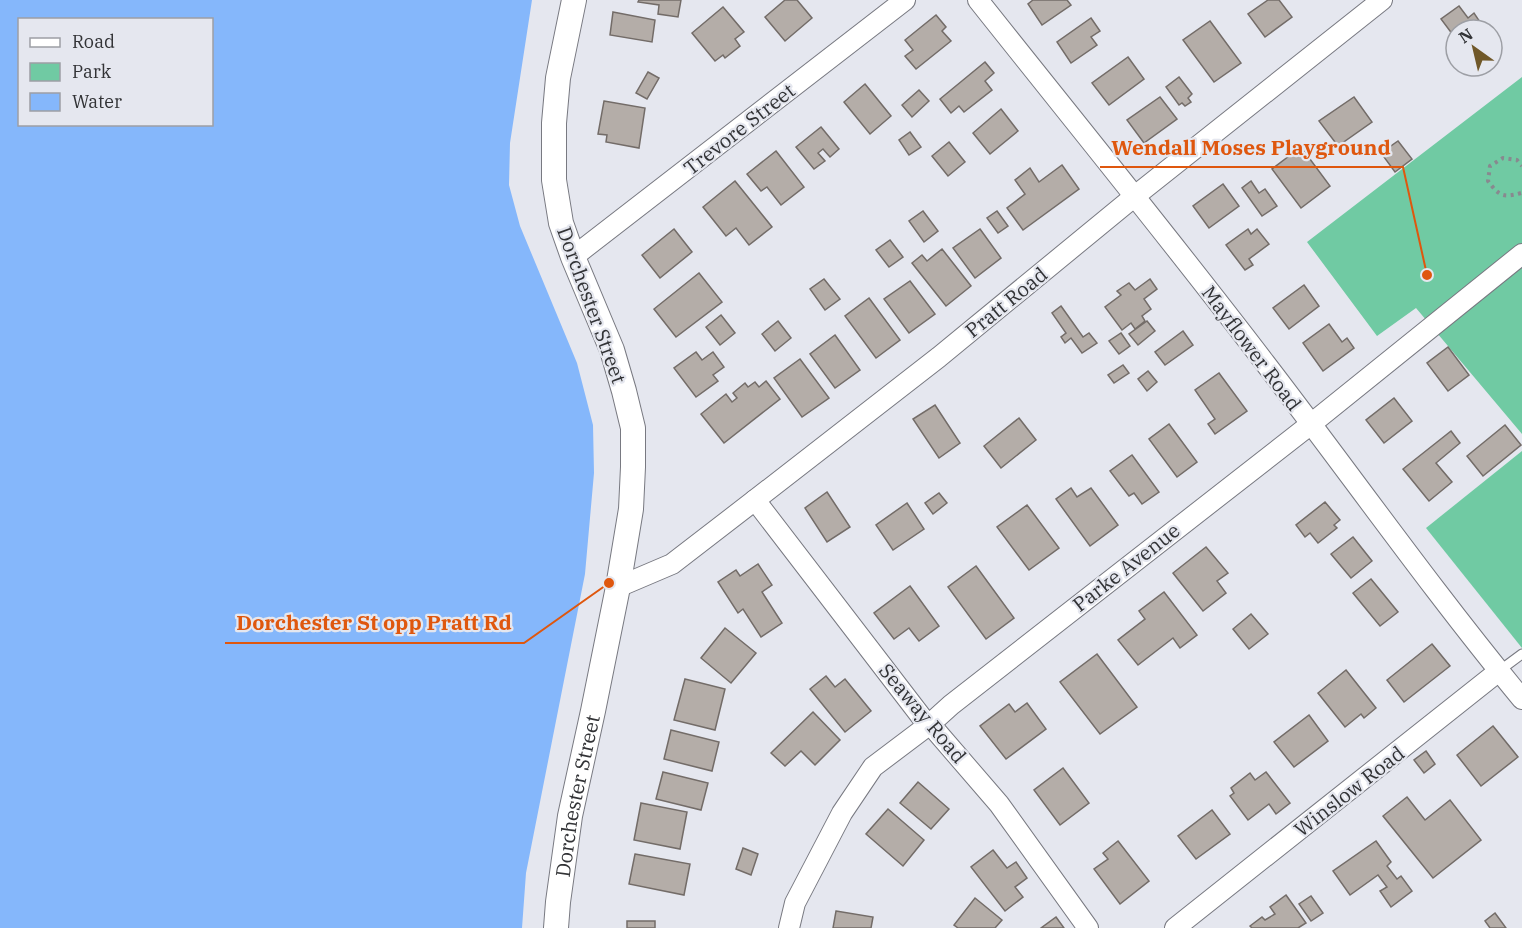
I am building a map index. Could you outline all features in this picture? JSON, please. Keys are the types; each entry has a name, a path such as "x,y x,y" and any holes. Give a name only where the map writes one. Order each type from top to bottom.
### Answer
{"street":[{"name":"Dorchester Street","path":"555,928 570,816 618,587 631,509 633,467 633,428 612,350 561,223 554,180 554,123 558,78 574,0"},
{"name":"Trevore Street","path":"573,257 905,0"},
{"name":"Mayflower Road","path":"978,0 1135,196 1311,424 1392,534 1522,699"},
{"name":"Pratt Road","path":"618,587 672,564 939,357 1135,196 1382,0"},
{"name":"Parke Avenue","path":"789,928 795,903 805,883 842,813 873,767 1311,424 1522,254"},
{"name":"Seaway Road","path":"755,500 923,719 930,724 999,804 1088,928"},
{"name":"Winslow Road","path":"1175,928 1499,671"}],"lane":[{"name":"Winslow Road","path":"1499,671 1522,654"}],"path":[{"path":"1522,166 1517,160 1503,158 1490,166 1488,181 1496,193 1508,197 1522,193"}],"green space":[{"path":"1522,77 1522,434 1416,308 1377,336 1307,242"},
{"path":"1522,451 1522,648 1426,528"}],"water":[{"path":"0,0 532,0 510,143 509,185 520,226 577,363 593,425 594,473 585,574 526,873 522,928 0,928"}],"building":[{"path":"639,0 681,0 678,17 658,14 659,5 638,2"},
{"path":"785,0 797,0 812,18 785,41 765,17"},
{"path":"1033,0 1067,0 1071,5 1042,25 1028,4"},
{"path":"1268,0 1279,0 1292,17 1265,37 1248,14"},
{"path":"1459,6 1468,18 1444,18 1444,23 1441,19"},
{"path":"723,7 744,32 735,39 740,46 725,58 723,55 715,61 692,33"},
{"path":"613,12 655,20 652,42 610,35"},
{"path":"1474,13 1477,18 1468,18"},
{"path":"936,15 946,27 942,31 951,41 916,69 905,56 913,50 905,40"},
{"path":"1091,18 1100,31 1091,37 1097,45 1071,63 1057,42"},
{"path":"1210,21 1241,63 1214,82 1183,40"},
{"path":"1128,57 1144,79 1109,105 1092,83"},
{"path":"985,62 994,73 985,81 992,90 964,112 959,106 951,113 940,99"},
{"path":"648,72 659,78 647,99 636,93"},
{"path":"1179,77 1192,94 1188,98 1191,102 1185,106 1182,103 1179,105 1166,87"},
{"path":"865,84 891,116 870,134 844,102"},
{"path":"919,90 929,101 912,117 902,105"},
{"path":"1160,97 1177,119 1144,143 1127,120"},
{"path":"1354,97 1372,122 1338,146 1319,121"},
{"path":"604,101 645,108 639,148 606,142 607,135 598,134"},
{"path":"1001,109 1018,131 990,154 973,133"},
{"path":"821,127 839,149 830,157 823,149 818,153 825,161 814,169 796,147"},
{"path":"910,132 921,147 909,155 899,140"},
{"path":"1398,141 1412,159 1395,172 1381,153"},
{"path":"949,142 965,162 948,176 932,156"},
{"path":"1301,147 1330,186 1301,208 1272,169"},
{"path":"776,151 804,187 781,205 767,187 761,191 747,174"},
{"path":"1062,165 1079,189 1023,230 1007,208 1025,194 1015,180 1030,168 1039,182"},
{"path":"735,181 772,227 749,245 736,228 726,236 703,207"},
{"path":"1251,181 1259,193 1265,189 1277,206 1262,216 1242,188"},
{"path":"1223,184 1239,206 1209,228 1193,206"},
{"path":"923,211 938,231 924,242 909,221"},
{"path":"997,211 1008,226 998,233 987,218"},
{"path":"674,229 692,252 660,278 642,255"},
{"path":"980,229 1001,258 975,278 953,248"},
{"path":"1248,229 1251,234 1257,229 1269,244 1249,259 1253,265 1245,270 1226,245"},
{"path":"890,240 903,257 889,267 876,250"},
{"path":"942,249 971,286 946,306 912,263 922,255 927,261"},
{"path":"699,273 722,302 676,337 654,309"},
{"path":"824,279 840,299 825,310 810,289"},
{"path":"1150,279 1157,289 1144,299 1151,309 1142,316 1145,321 1135,329 1131,323 1122,330 1105,307 1121,295 1117,291 1129,283 1135,290"},
{"path":"910,281 935,314 909,333 884,299"},
{"path":"1304,285 1319,306 1289,329 1273,308"},
{"path":"869,298 900,340 876,358 845,316"},
{"path":"1061,306 1083,337 1089,333 1097,343 1082,353 1071,338 1065,343 1061,337 1066,333 1052,313"},
{"path":"721,315 735,333 720,345 706,327"},
{"path":"778,321 791,338 775,351 762,334"},
{"path":"1147,321 1155,331 1138,345 1129,334"},
{"path":"1329,324 1342,342 1347,338 1354,348 1323,371 1303,343"},
{"path":"1183,331 1193,345 1165,365 1155,352"},
{"path":"1121,333 1130,346 1119,354 1109,341"},
{"path":"835,335 860,370 835,388 810,354"},
{"path":"1448,347 1469,375 1448,391 1427,363"},
{"path":"696,352 702,360 713,352 724,367 713,375 718,381 696,397 674,368"},
{"path":"800,359 829,398 802,417 774,378"},
{"path":"1123,365 1129,373 1114,383 1108,375"},
{"path":"1148,371 1157,382 1147,391 1138,379"},
{"path":"1219,373 1247,411 1215,434 1208,424 1215,419 1195,390"},
{"path":"766,381 780,399 724,443 701,414 726,394 732,402 737,398 733,393 745,383 748,387 755,382 759,387"},
{"path":"1394,398 1412,421 1384,443 1366,420"},
{"path":"935,405 960,443 939,458 913,419"},
{"path":"1019,418 1036,440 1001,468 984,446"},
{"path":"1169,424 1197,462 1177,477 1149,439"},
{"path":"1505,425 1521,445 1483,476 1467,456"},
{"path":"1451,431 1460,443 1436,463 1452,482 1429,501 1403,469"},
{"path":"1132,455 1159,492 1142,504 1134,493 1129,496 1110,471"},
{"path":"1071,488 1077,497 1091,488 1118,525 1090,546 1056,499"},
{"path":"827,492 850,527 827,542 805,508"},
{"path":"939,493 947,503 933,514 925,503"},
{"path":"1325,502 1340,520 1334,525 1337,528 1318,543 1310,533 1305,537 1296,525"},
{"path":"907,503 924,529 893,550 876,525"},
{"path":"1027,505 1059,548 1029,570 997,527"},
{"path":"1353,537 1372,561 1351,578 1331,554"},
{"path":"1206,547 1228,573 1217,581 1226,593 1203,611 1173,573"},
{"path":"758,564 772,585 762,592 782,623 761,637 743,609 738,613 718,582 736,570 740,576"},
{"path":"976,566 1014,618 986,639 948,587"},
{"path":"1371,579 1398,612 1380,626 1353,593"},
{"path":"910,586 939,626 919,641 909,628 894,639 874,613"},
{"path":"1164,592 1197,635 1180,648 1173,638 1138,665 1118,640 1145,619 1139,611"},
{"path":"1251,614 1268,634 1249,649 1233,629"},
{"path":"725,628 756,653 731,683 701,658"},
{"path":"1432,644 1450,666 1404,702 1387,680"},
{"path":"1097,654 1137,707 1100,734 1060,682"},
{"path":"1346,670 1376,708 1364,718 1361,714 1345,727 1318,693"},
{"path":"826,676 835,687 845,679 871,711 845,732 810,689"},
{"path":"685,679 725,689 715,730 674,720"},
{"path":"1027,703 1046,729 1006,759 980,726 1009,704 1015,712"},
{"path":"813,712 840,740 815,765 801,751 785,766 771,753"},
{"path":"1309,715 1328,741 1294,767 1274,742"},
{"path":"1493,726 1518,757 1481,786 1457,755"},
{"path":"671,730 719,742 712,771 664,759"},
{"path":"1426,751 1435,764 1424,773 1414,760"},
{"path":"1063,768 1089,803 1060,825 1034,790"},
{"path":"663,772 708,783 701,810 656,799"},
{"path":"1266,772 1290,803 1276,814 1269,804 1248,820 1230,796 1234,793 1231,788 1250,773 1255,780"},
{"path":"918,782 949,809 931,829 900,803"},
{"path":"1407,797 1425,820 1450,800 1481,840 1433,878 1383,816"},
{"path":"641,803 687,812 680,849 634,840"},
{"path":"888,809 924,840 903,866 866,834"},
{"path":"1212,810 1230,834 1196,859 1178,836"},
{"path":"1118,841 1149,881 1120,904 1094,869 1108,859 1103,853"},
{"path":"1376,841 1391,862 1387,866 1397,879 1401,876 1412,891 1391,907 1380,891 1387,887 1378,875 1350,895 1333,871"},
{"path":"743,848 758,854 751,875 736,869"},
{"path":"993,850 1007,868 1016,862 1027,878 1015,887 1023,897 1005,911 971,867"},
{"path":"635,854 690,864 684,895 629,884"},
{"path":"1286,895 1306,923 1298,928 1252,928 1250,926 1262,917 1265,920 1275,914 1270,907"},
{"path":"1311,896 1323,913 1311,921 1299,904"},
{"path":"975,898 1002,920 995,928 958,928 954,925"},
{"path":"836,911 873,917 871,928 833,928"},
{"path":"1495,913 1506,928 1490,928 1485,921"},
{"path":"1056,917 1064,928 1041,928"},
{"path":"627,921 655,921 655,928 627,928"}],"place":[{"name":"Wendall Moses Playground","path":"1427,275"},
{"name":"Dorchester St opp Pratt Rd","path":"609,583"}]}
